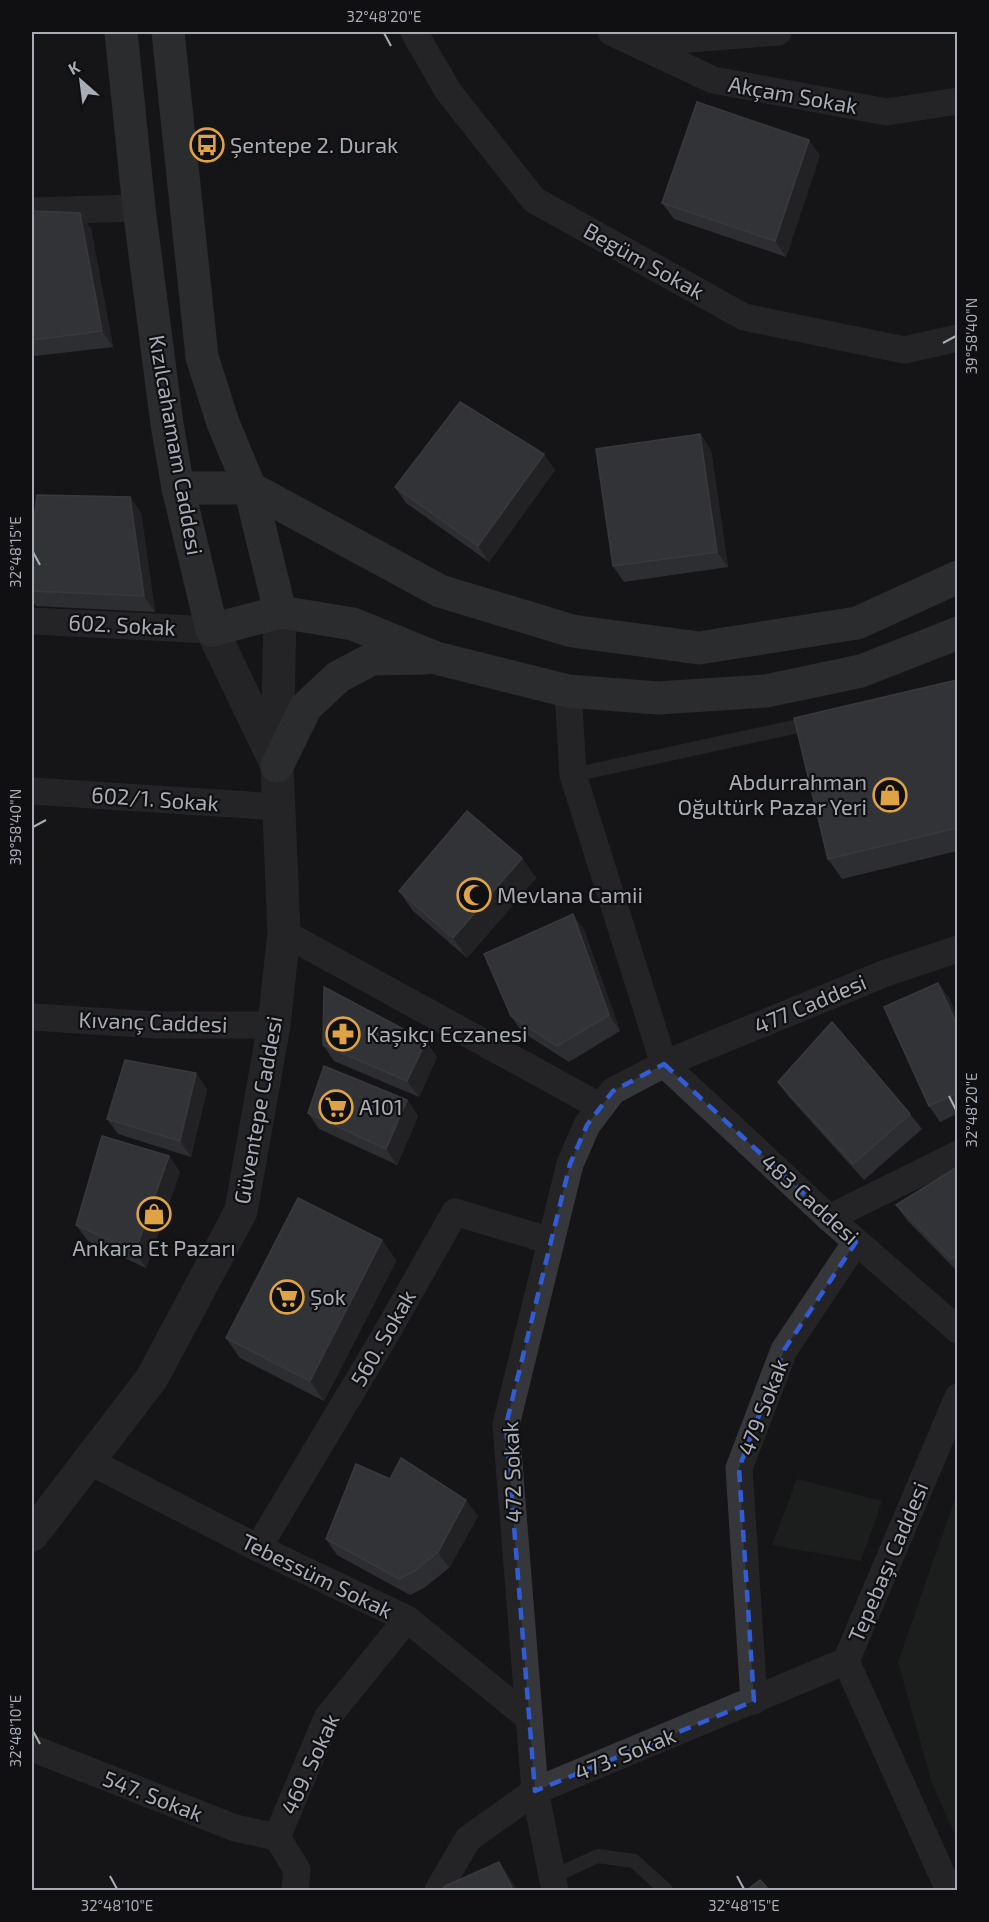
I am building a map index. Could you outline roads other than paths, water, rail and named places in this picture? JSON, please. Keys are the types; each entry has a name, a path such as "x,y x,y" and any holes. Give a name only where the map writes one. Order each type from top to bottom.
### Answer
{"main road":[{"name":"Kızılcahamam Caddesi","path":"121,32 139,208 178,488 212,630"},
{"name":"Kızılcahamam Caddesi","path":"168,32 202,357 223,423 250,488 280,612"},
{"path":"178,488 250,488 440,591 572,631 699,648 857,623 957,577"},
{"path":"212,630 280,612 353,624 436,658 568,691 658,698 766,691 861,671 957,633"},
{"path":"277,766 306,707 338,677 372,659 436,658"}],"street":[{"name":"Begüm Sokak","path":"414,32 448,91 534,200 544,206 744,317 903,350 957,338"},
{"name":"Akçam Sokak","path":"611,32 713,80 887,112 957,101"},
{"path":"636,43 778,32"},
{"path":"32,211 139,208"},
{"name":"Güventepe Caddesi","path":"32,1535 152,1378 242,1211 274,1024 284,933 277,766 280,612"},
{"name":"602. Sokak","path":"32,621 212,630"},
{"path":"212,630 277,766"},
{"path":"568,691 573,775 664,1064"},
{"name":"602/1. Sokak","path":"32,791 278,807"},
{"path":"284,933 601,1107"},
{"name":"477 Caddesi","path":"664,1064 886,973 957,948"},
{"name":"Kıvanç Caddesi","path":"32,1017 159,1026 274,1024"},
{"name":"472 Sokak","path":"553,1883 535,1791 506,1425 570,1164 587,1125 613,1091 664,1064"},
{"name":"483 Caddesi","path":"664,1064 829,1218 957,1330"},
{"path":"829,1218 957,1154"},
{"name":"560. Sokak","path":"258,1548 383,1339 455,1212 551,1241"},
{"name":"479 Sokak","path":"754,1701 739,1468 784,1350 856,1242"},
{"name":"Tepebaşı Caddesi","path":"948,1890 846,1661 957,1397"},
{"name":"Tebessüm Sokak","path":"89,1461 258,1548 407,1619 529,1718"},
{"name":"469. Sokak","path":"296,1890 297,1870 277,1837 327,1718 407,1619"},
{"name":"473. Sokak","path":"438,1890 468,1839 535,1791 846,1661"},
{"name":"547. Sokak","path":"32,1748 235,1828 277,1837"}],"lane":[{"path":"573,775 830,719"},
{"path":"553,1883 598,1856 634,1861 666,1890"}],"place":[{"name":"Şentepe 2. Durak","path":"207,145"},
{"name":"Abdurrahman Oğultürk Pazar Yeri","path":"890,795"},
{"name":"Mevlana Camii","path":"474,895"},
{"name":"Kaşıkçı Eczanesi","path":"343,1034"},
{"name":"A101","path":"336,1107"},
{"name":"Ankara Et Pazarı","path":"154,1214"},
{"name":"Şok","path":"287,1297"}]}
